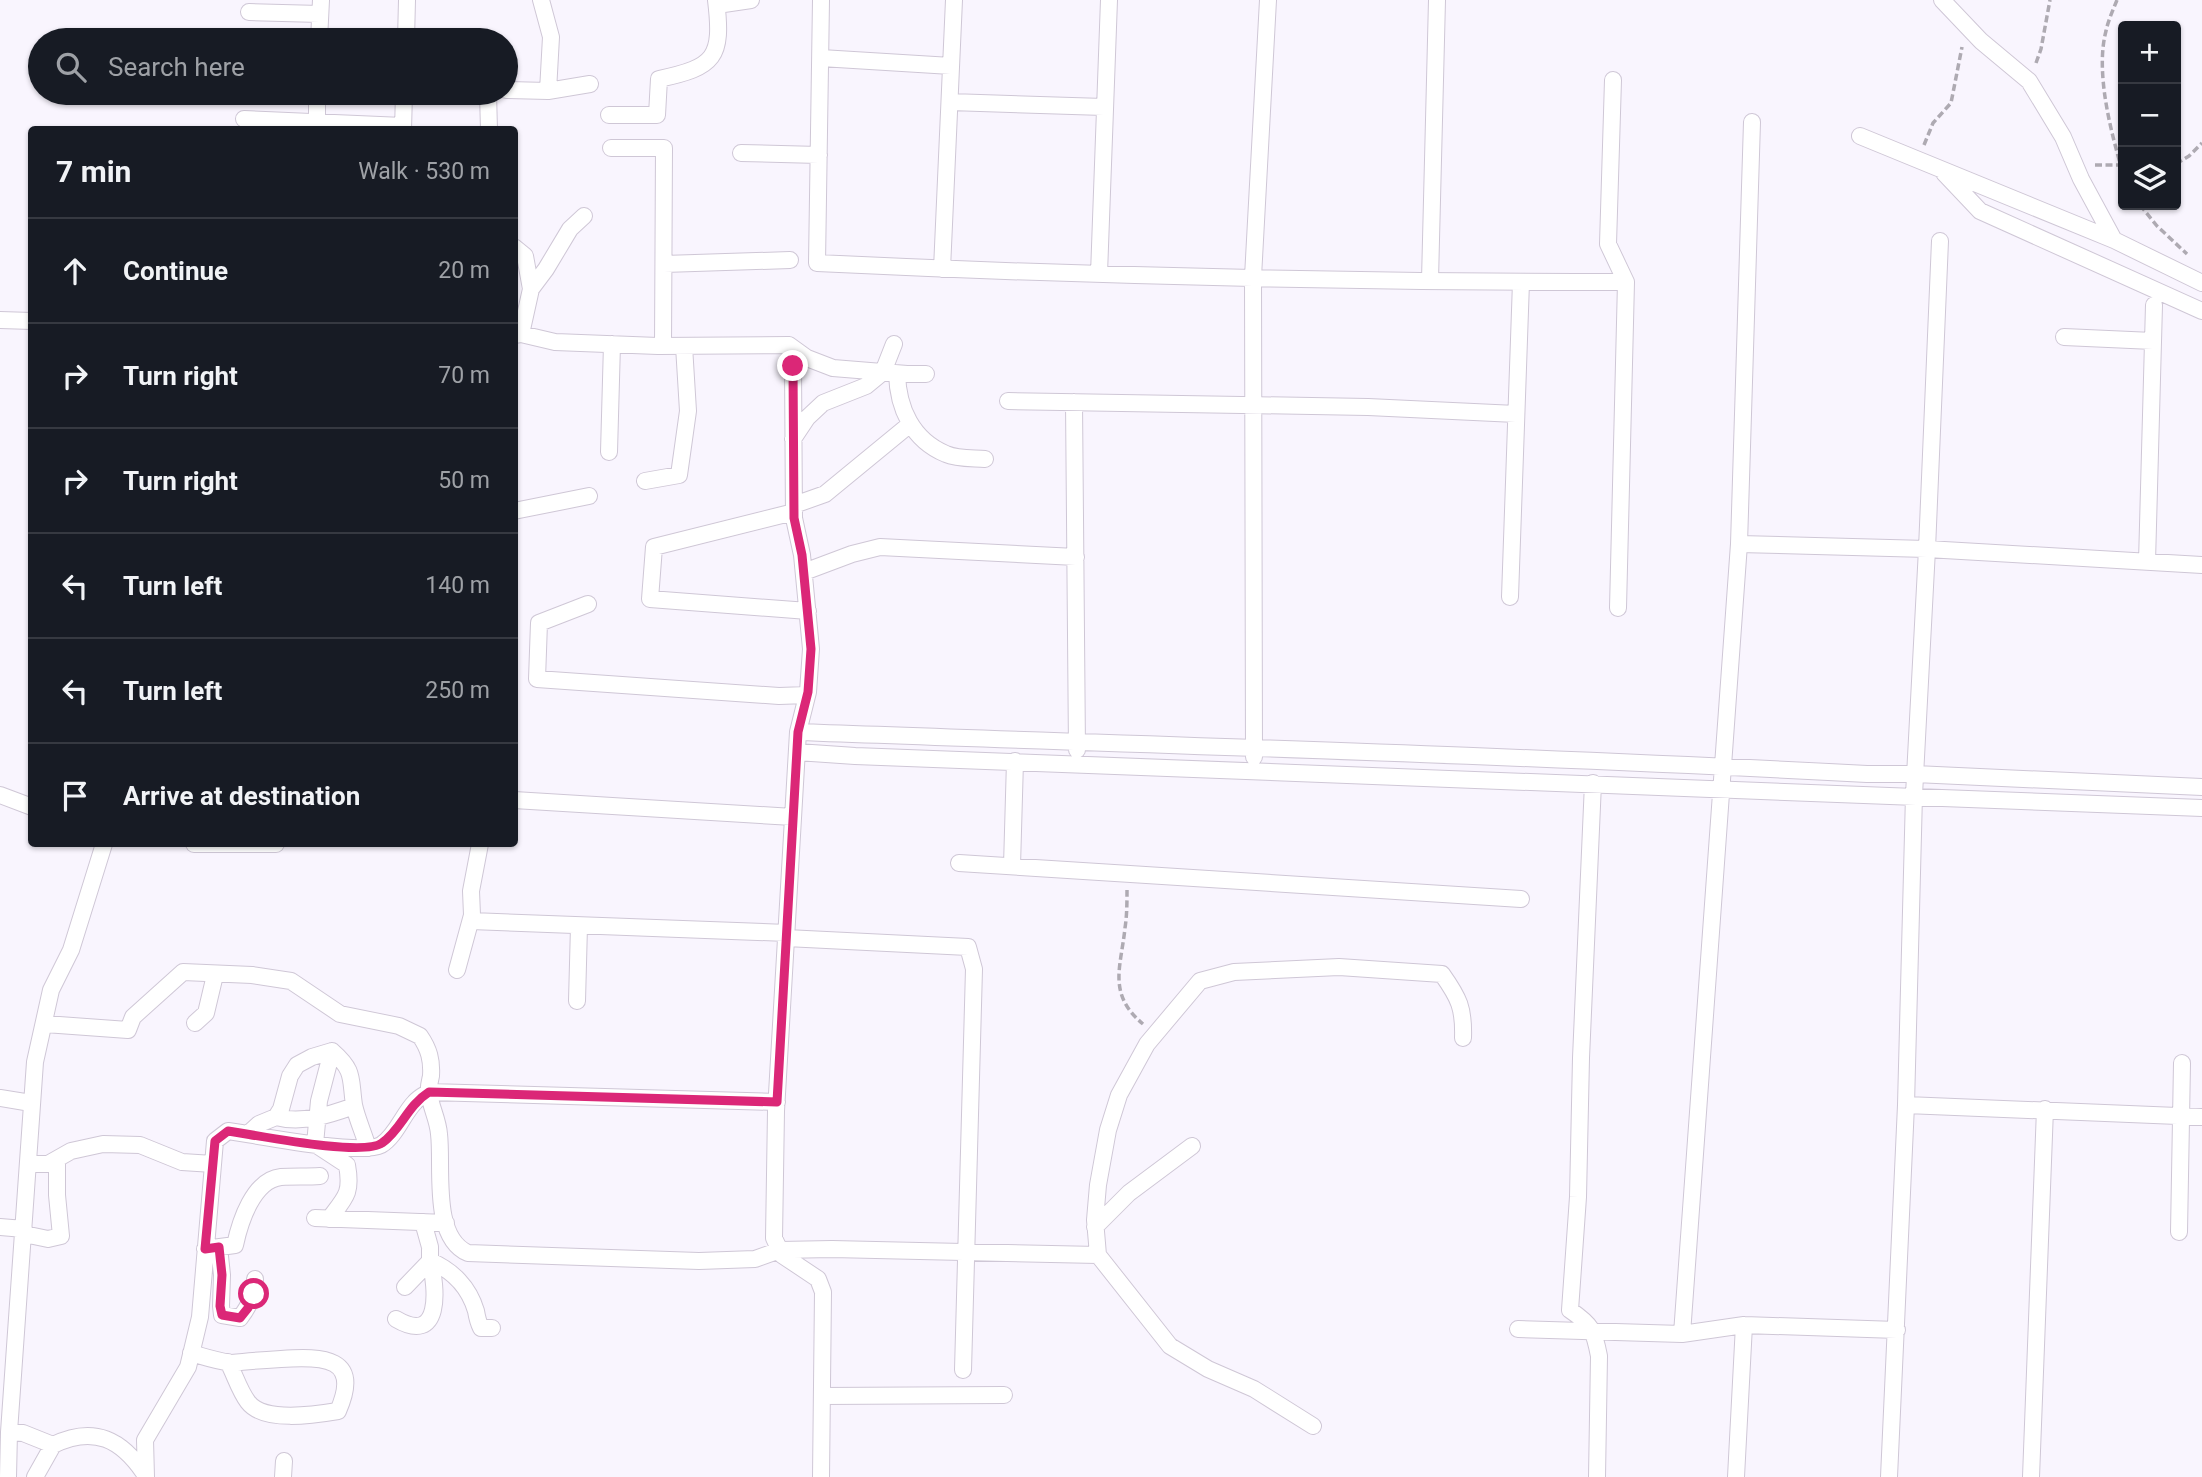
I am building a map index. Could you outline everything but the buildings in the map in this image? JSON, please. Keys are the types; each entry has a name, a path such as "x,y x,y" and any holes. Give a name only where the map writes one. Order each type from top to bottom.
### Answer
{"street":[{"path":"406,28 407,0"},
{"path":"541,0 551,37 548,91"},
{"path":"609,115 657,116 659,79 701,67 716,52 719,34 716,2 751,0"},
{"path":"821,0 817,263 1099,274 1626,282"},
{"path":"942,269 954,0"},
{"path":"1099,274 1109,0"},
{"path":"1254,770 1253,277 1268,0"},
{"path":"1430,280 1437,0"},
{"path":"1942,0 2029,81 2063,137 2114,240"},
{"path":"249,12 320,7 319,28"},
{"path":"821,58 951,66"},
{"path":"550,62 569,88"},
{"path":"1614,80 1608,244 1626,282 1618,608"},
{"path":"518,90 548,91 590,84"},
{"path":"950,102 1104,107"},
{"path":"317,105 317,122"},
{"path":"403,126 404,105"},
{"path":"488,105 489,126"},
{"path":"244,119 374,126"},
{"path":"1682,1334 1739,544 1752,122"},
{"path":"1860,136 2114,240 2202,283"},
{"path":"611,148 664,148 663,346"},
{"path":"741,153 819,155"},
{"path":"1940,169 1980,211 2202,311"},
{"path":"584,216 570,229 531,289 518,334 555,342 663,346 789,345 807,358 833,368 926,374"},
{"path":"1889,1477 1906,1105 1914,795 1940,241"},
{"path":"518,250 525,256 531,289"},
{"path":"664,264 790,260"},
{"path":"1510,597 1521,282"},
{"path":"2147,562 2154,305"},
{"path":"0,320 28,321"},
{"path":"2064,337 2153,341"},
{"path":"609,452 612,344"},
{"path":"894,344 890,373 909,425 916,434 947,455 985,459"},
{"path":"789,345 793,366 794,508 804,572 811,649 807,695 798,732 777,1102 774,1238 782,1255 818,1279 823,1292 821,1477"},
{"path":"645,481 679,475 688,411 684,346"},
{"path":"793,439 807,418 824,403 890,373"},
{"path":"1008,401 1254,404 1516,414"},
{"path":"1074,402 1077,763"},
{"path":"808,611 650,599 654,547 794,508 825,494 909,425"},
{"path":"518,510 589,496"},
{"path":"1739,544 1927,549 2202,565"},
{"path":"804,572 880,547 1076,557"},
{"path":"588,604 540,623 537,679 779,696 807,695"},
{"path":"798,732 964,736 1254,750 1489,756 2202,787"},
{"path":"797,752 1461,776 2202,808"},
{"path":"1012,866 1015,761"},
{"path":"1593,783 1578,1197 1570,1310 1586,1320 1599,1356 1597,1477"},
{"path":"0,795 28,806"},
{"path":"518,800 793,817"},
{"path":"8,1477 35,1062 51,990 71,950 103,847"},
{"path":"457,970 471,921 471,891 479,847"},
{"path":"959,863 1521,899"},
{"path":"471,921 968,947 974,969 963,1370"},
{"path":"577,1001 579,926"},
{"path":"1313,1426 1254,1389 1208,1370 1170,1346 1098,1255 1098,1185 1108,1130 1129,1073 1200,981 1234,972 1339,967 1442,975 1458,996 1464,1017 1463,1038"},
{"path":"45,1024 128,1030 133,1017 183,972 252,975 291,981 340,1014 399,1026 420,1036 432,1060 429,1092 439,1131 440,1203 446,1223 460,1249 479,1254 699,1261 755,1259 780,1250 832,1249 1098,1255"},
{"path":"195,1023 206,1013 215,975"},
{"path":"332,1051 346,1063 354,1106 368,1148"},
{"path":"248,1134 259,1124 276,1116 281,1109 290,1076 297,1065 332,1051"},
{"path":"315,1144 322,1087 332,1051"},
{"path":"2179,1232 2182,1063"},
{"path":"146,1477 145,1440 188,1367 200,1317 212,1248 215,1141 228,1131 315,1144 368,1148 381,1145 416,1100 429,1092 777,1102"},
{"path":"0,1098 32,1103"},
{"path":"1906,1105 2202,1116"},
{"path":"276,1116 291,1121 317,1118 354,1106"},
{"path":"2031,1477 2045,1109"},
{"path":"28,1164 48,1164 71,1151 103,1144 140,1145 182,1162 213,1164"},
{"path":"315,1144 347,1165 349,1192 322,1219 446,1223"},
{"path":"1096,1227 1129,1193 1192,1146"},
{"path":"0,1227 48,1239 61,1236 57,1159"},
{"path":"212,1248 235,1245 239,1228 264,1183 279,1177 320,1176"},
{"path":"396,1319 406,1325 418,1327 429,1321 433,1311 436,1282 423,1222"},
{"path":"212,1248 222,1275 222,1315 240,1318 254,1294 255,1279"},
{"path":"405,1287 430,1261"},
{"path":"430,1261 444,1267 457,1278 468,1294 481,1328 492,1328"},
{"path":"1518,1329 1682,1334 1744,1325 1897,1330"},
{"path":"1737,1477 1744,1325"},
{"path":"191,1353 228,1362 304,1357 327,1359 342,1368 346,1378 346,1393 338,1411 313,1416 263,1414 249,1404 228,1362"},
{"path":"822,1396 1004,1395"},
{"path":"9,1432 23,1433 52,1445"},
{"path":"35,1477 52,1445 73,1436 88,1435 118,1444 128,1452 146,1477"},
{"path":"118,1444 145,1440"}],"path":[{"path":"2029,81 2041,50 2050,0"},
{"path":"2117,0 2105,32 2103,63 2110,118 2118,149"},
{"path":"1918,160 1933,123 1951,103 1967,26"},
{"path":"2181,161 2202,143"},
{"path":"2075,165 2118,165"},
{"path":"2144,210 2177,247 2192,258"},
{"path":"1126,874 1125,929 1117,974 1122,1000 1136,1018 1156,1035"}],"route":[{"path":"254,1294 240,1318 222,1315 219,1247 205,1249 215,1141 228,1131 341,1147 368,1148 381,1145 416,1100 429,1092 777,1102 798,732 808,692 811,649 802,555 794,518 793,366"}]}
